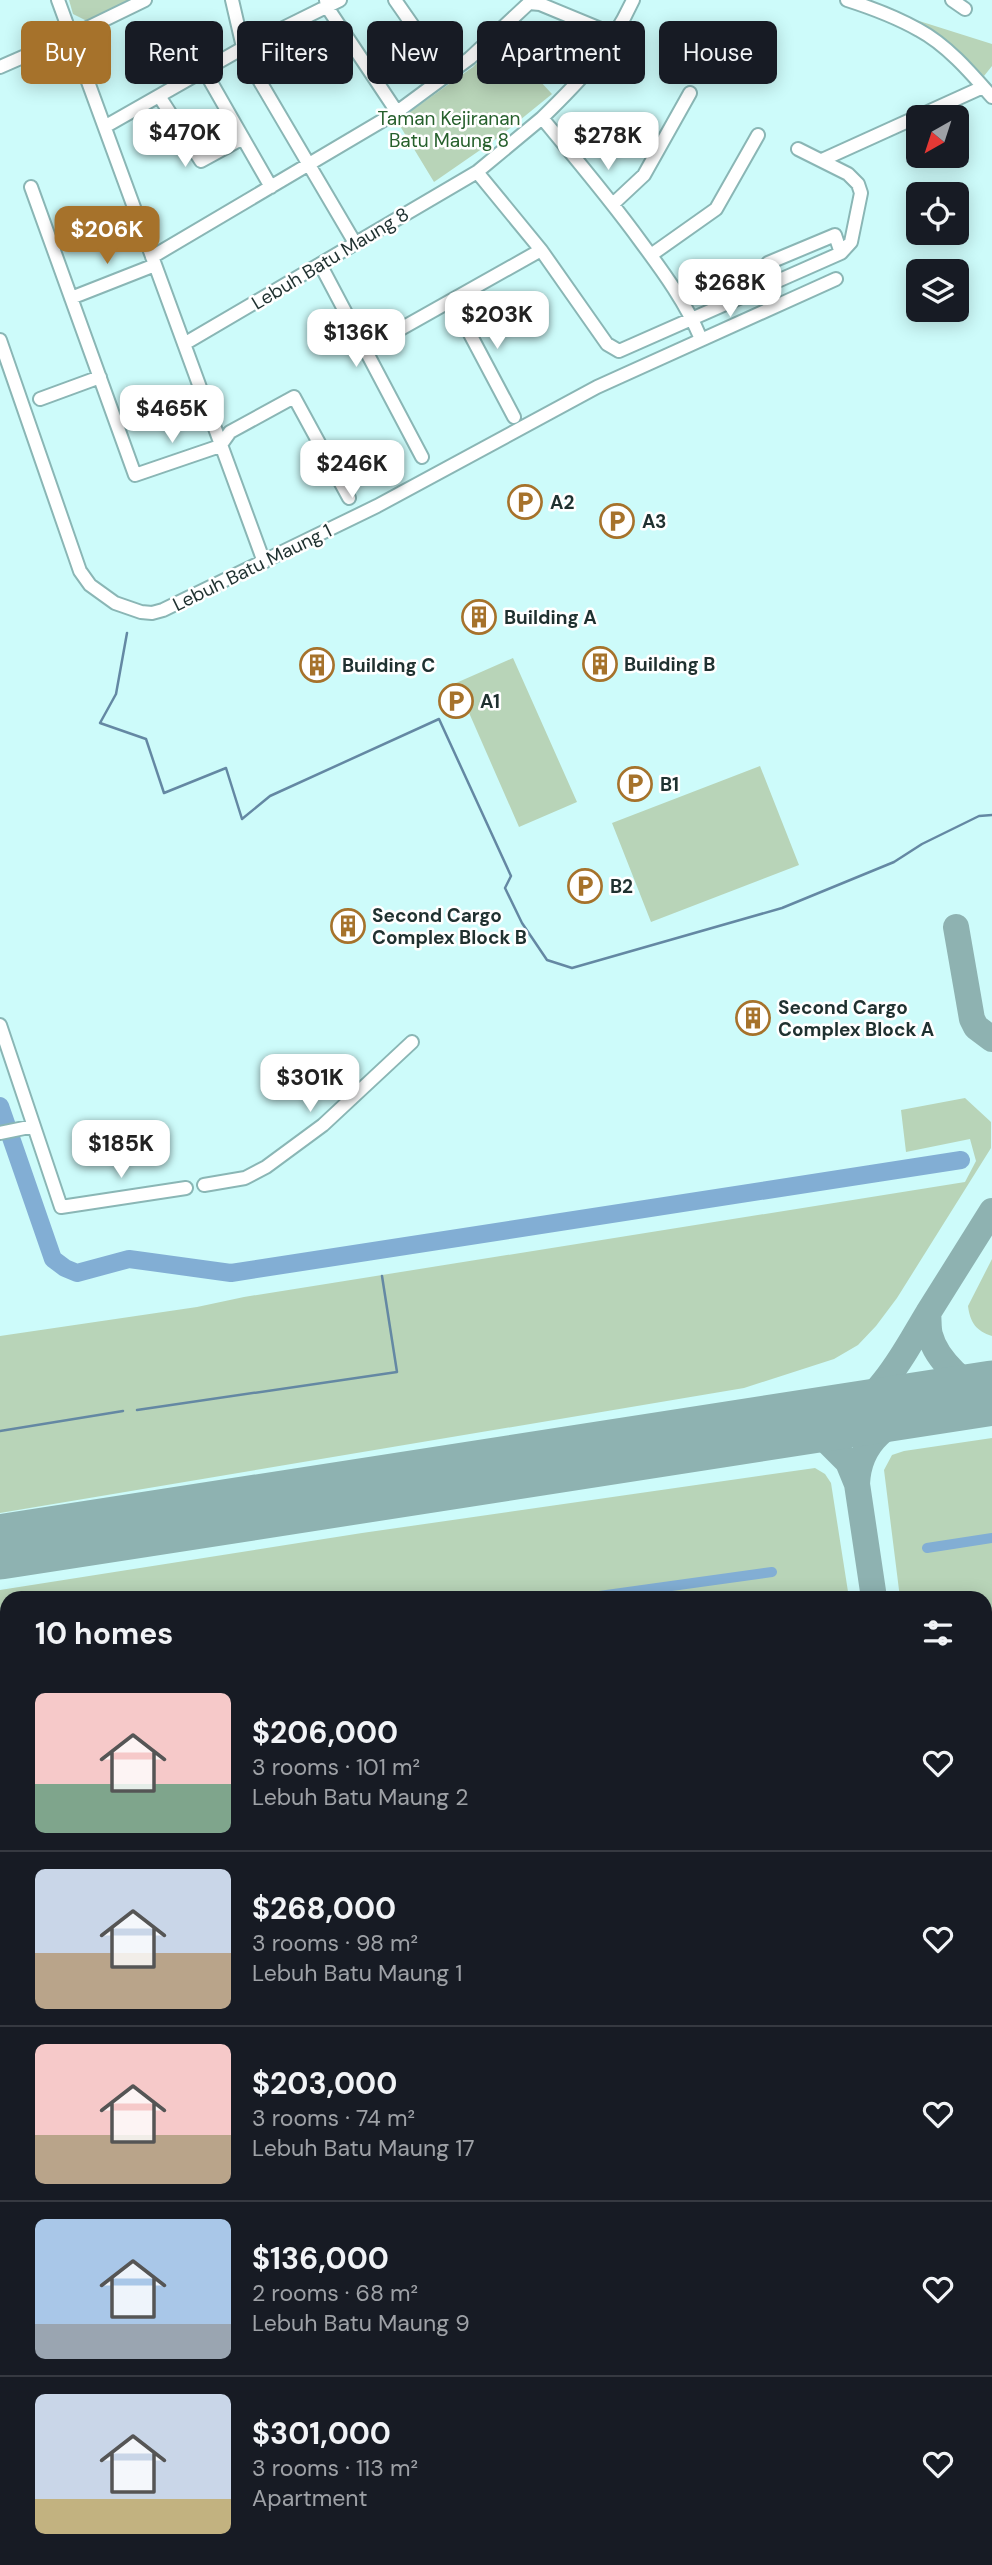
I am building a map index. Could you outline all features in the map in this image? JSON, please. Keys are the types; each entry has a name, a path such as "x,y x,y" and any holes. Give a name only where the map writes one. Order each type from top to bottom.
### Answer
{"street":[{"path":"58,0 66,21"},
{"path":"102,21 145,0"},
{"path":"232,0 237,22"},
{"path":"293,21 327,3 340,0"},
{"path":"395,0 410,21"},
{"path":"622,21 633,0"},
{"path":"847,0 878,10 920,30 941,46 992,97"},
{"path":"952,0 965,9"},
{"path":"327,3 397,112"},
{"path":"510,21 529,3 540,4 581,21"},
{"path":"463,64 477,51"},
{"path":"0,67 21,58"},
{"path":"90,84 264,562"},
{"path":"106,126 180,84"},
{"path":"212,84 271,187"},
{"path":"263,84 355,243"},
{"path":"71,298 154,261 397,112 437,84"},
{"path":"576,84 542,118 651,255 684,302 701,339"},
{"path":"822,160 983,87"},
{"path":"613,204 644,175 690,93"},
{"path":"159,96 201,161 243,138"},
{"name":"Lebuh Batu Maung 8","path":"184,344 477,172 542,118"},
{"path":"651,255 716,209 758,135"},
{"path":"477,172 541,250 607,344 615,350 624,350 692,317 842,253 852,242 861,193 854,178 798,149"},
{"path":"31,187 135,475 220,446 230,432 294,397 349,498"},
{"path":"768,263 837,229 842,253"},
{"path":"365,349 541,250"},
{"path":"320,264 422,457"},
{"name":"Lebuh Batu Maung 1","path":"0,340 80,571 102,596 128,609 152,613 377,506 597,387 836,279"},
{"path":"452,300 514,417"},
{"path":"40,399 100,377"},
{"path":"0,1026 61,1207 186,1188"},
{"path":"204,1185 245,1178 266,1167 323,1125 412,1042"},
{"path":"0,1133 33,1126"}],"green space":[{"path":"69,0 128,0 87,21 73,14"},
{"path":"916,20 992,44 992,66 984,76 945,39"},
{"name":"Taman Kejiranan Batu Maung 8","path":"477,63 477,84 543,84 552,94 499,137 434,182 397,121 449,84 463,84 463,74"},
{"path":"513,658 577,802 519,827 456,683"},
{"path":"760,766 799,865 651,922 612,823"},
{"path":"965,1098 991,1122 991,1148 897,1298 858,1345 834,1359 744,1388 0,1513 0,1336 197,1307 244,1297 965,1182 976,1161 970,1139 906,1152 901,1110"},
{"path":"992,1259 992,1336 975,1325 968,1306"},
{"path":"992,1438 992,1591 899,1591 884,1470 892,1455"},
{"path":"815,1468 825,1474 831,1483 848,1591 0,1591 362,1533"}],"waterway":[{"path":"127,633 116,694 100,723 146,739 164,793 226,768 242,819 270,796 439,719 511,876 505,888 522,923 547,960 572,968 782,908 894,862 922,844 979,816 992,815"},
{"path":"0,1106 53,1259 77,1273 129,1259 231,1273 961,1160"},
{"path":"137,1410 397,1372 382,1276"},
{"path":"0,1431 123,1411"},
{"path":"927,1548 992,1538"},
{"path":"635,1591 772,1572"}],"taxiway":[{"path":"956,927 972,1019 976,1027 992,1039"},
{"path":"928,1313 992,1211"},
{"path":"824,1419 842,1415 873,1394 887,1379 928,1313 933,1344 946,1363 963,1380 992,1394"},
{"path":"857,1484 864,1453 881,1432 931,1403"},
{"path":"767,1428 811,1432 827,1441 848,1462 857,1484 873,1591"}],"runway":[{"path":"0,1547 992,1393"}],"place":[{"name":"A2","path":"525,502"},
{"name":"A3","path":"617,521"},
{"name":"Building A","path":"479,617"},
{"name":"Building B","path":"600,664"},
{"name":"Building C","path":"317,665"},
{"name":"A1","path":"456,701"},
{"name":"B1","path":"635,784"},
{"name":"B2","path":"585,886"},
{"name":"Second Cargo Complex Block B","path":"348,926"},
{"name":"Second Cargo Complex Block A","path":"753,1018"}]}
